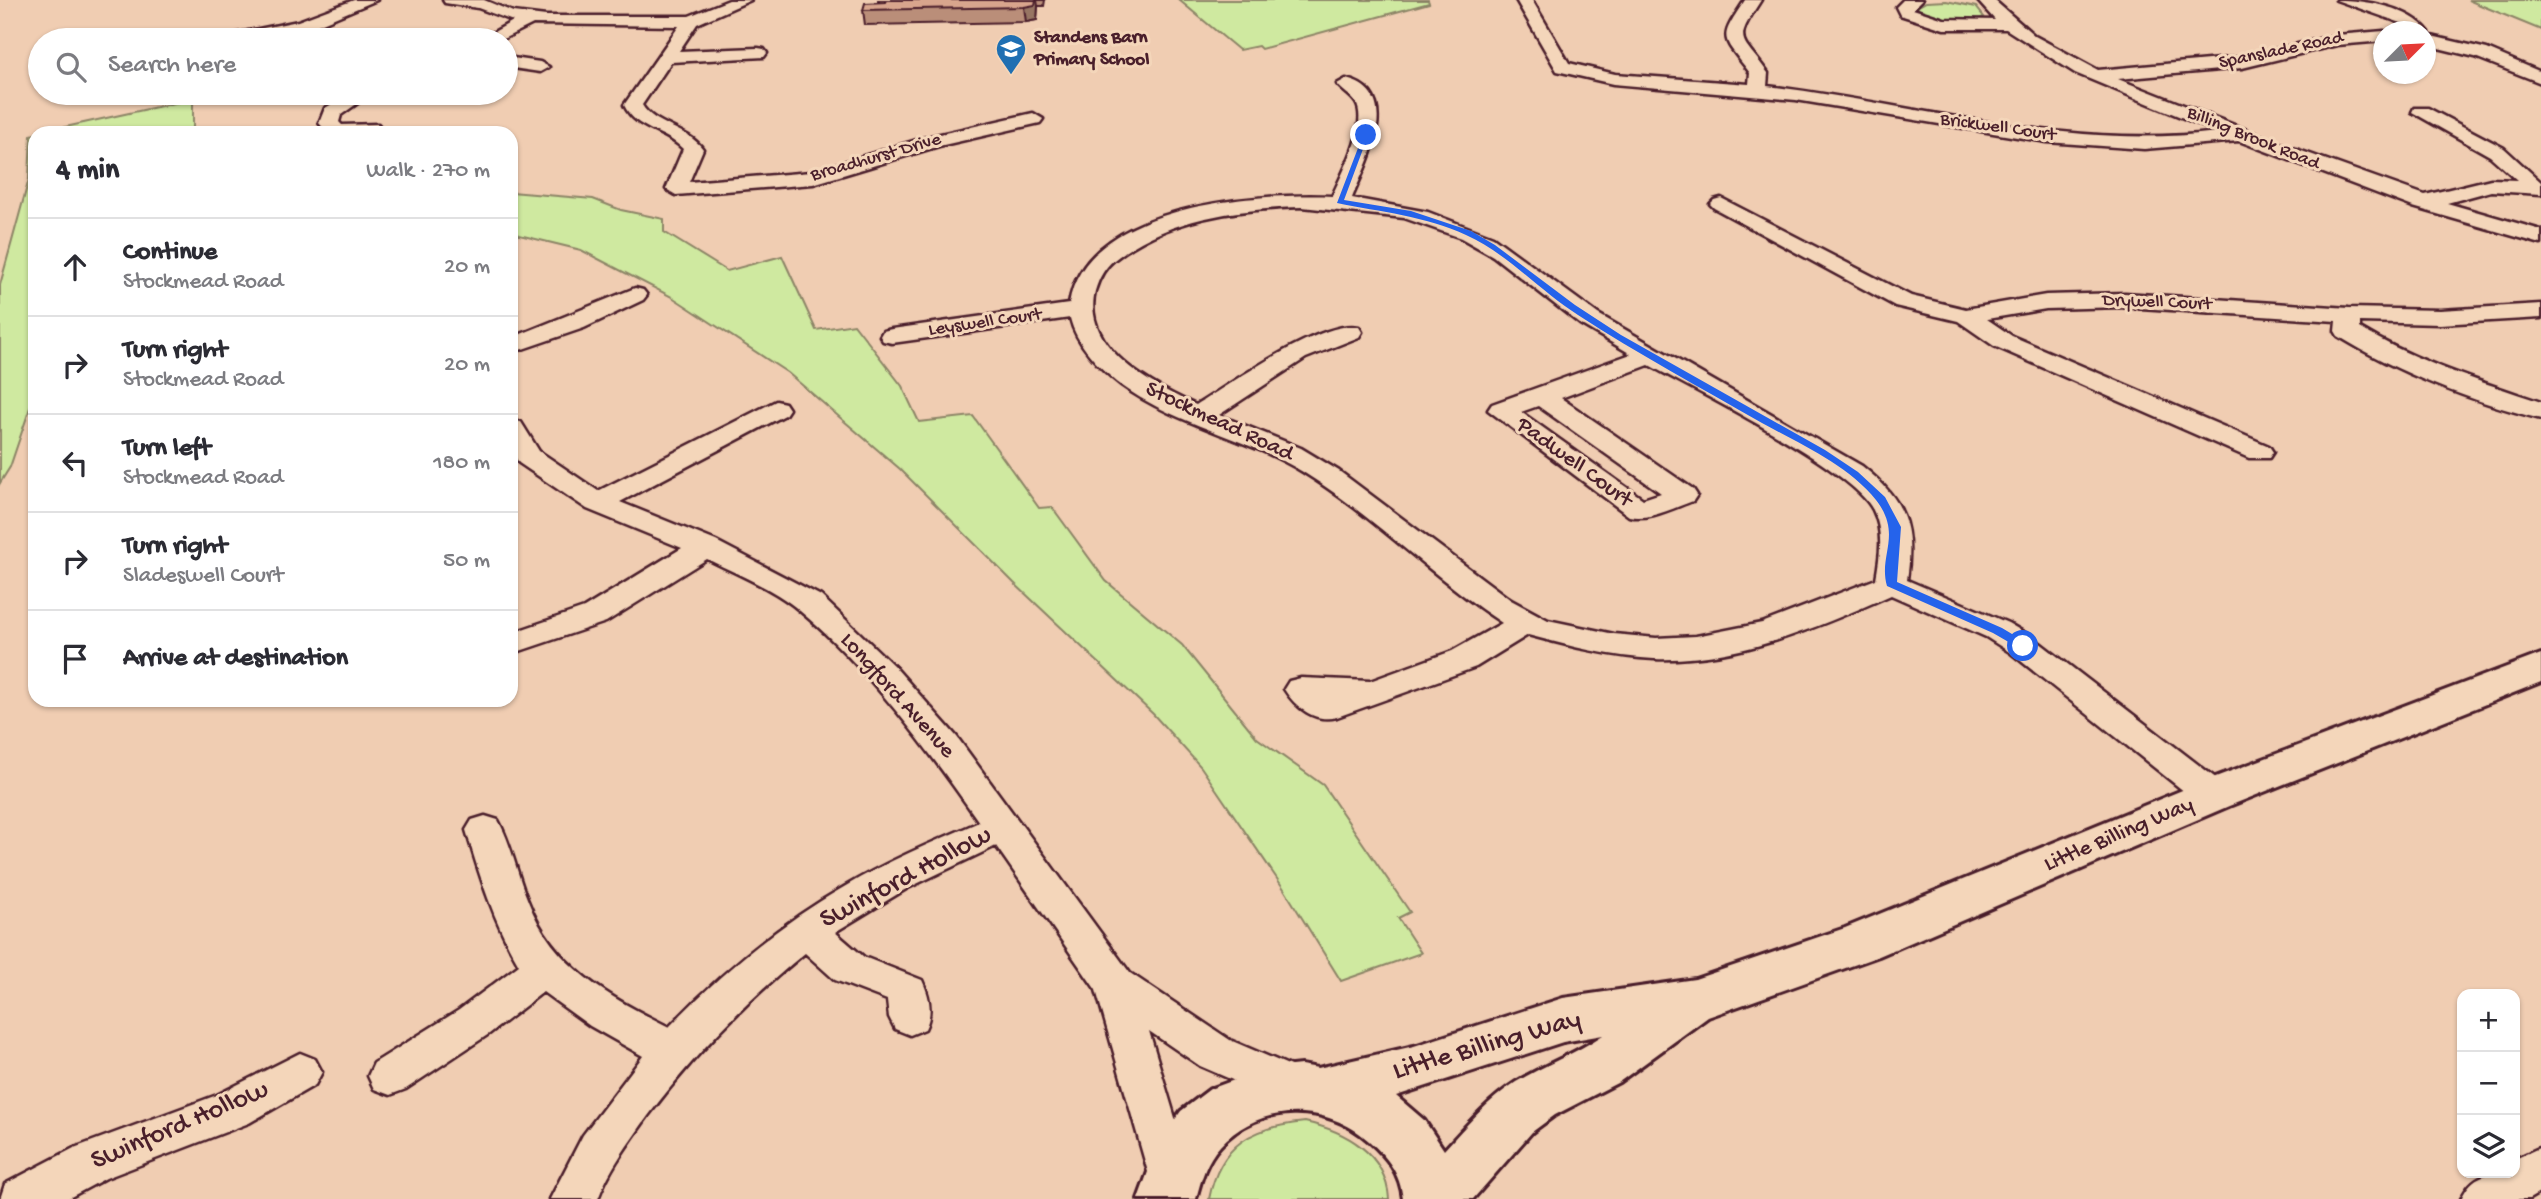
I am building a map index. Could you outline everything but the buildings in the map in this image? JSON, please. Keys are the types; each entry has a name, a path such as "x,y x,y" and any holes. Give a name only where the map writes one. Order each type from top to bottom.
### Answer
{"street":[{"path":"288,28 369,0"},
{"path":"451,0 481,4 510,16 531,19 691,21 743,0"},
{"path":"1524,0 1563,67 1563,79 1567,86"},
{"path":"1753,0 1733,31 1733,40 1759,72 1758,89"},
{"name":"Billing Brook Road","path":"1986,0 2009,24 2044,48 2095,75 2240,135 2420,203 2541,237"},
{"path":"2344,0 2410,21"},
{"path":"1902,2 1911,15 1940,23 2009,24"},
{"path":"513,28 531,19"},
{"path":"668,57 691,21"},
{"name":"Spanslade Road","path":"2095,75 2244,62 2311,44 2363,34 2373,35"},
{"path":"2436,42 2481,53 2541,78"},
{"path":"668,57 758,53"},
{"name":"Broadhurst Drive","path":"668,57 633,105 634,111 642,119 675,132 688,140 693,149 676,189 813,178 934,141 1033,119"},
{"path":"518,63 540,66"},
{"name":"Brickwell Court","path":"1563,67 1591,71 1613,79 1758,89 2073,139 2154,145 2240,135"},
{"path":"1593,90 1613,79"},
{"path":"1340,201 1366,135 1370,111 1361,96 1346,84"},
{"path":"332,126 329,123 332,112 343,105"},
{"path":"2414,118 2440,122 2496,153 2524,173 2536,187"},
{"path":"2420,203 2491,185 2536,187"},
{"path":"1078,310 1088,276 1113,248 1161,224 1231,207 1340,201 1411,214 1468,233 1493,246 1572,307 1650,356 1821,452 1855,475 1881,499 1896,527 1891,584 1997,630 2023,646 2213,795"},
{"name":"Drywell Court","path":"1721,204 1903,301 1966,316 2003,341 2259,452"},
{"path":"518,343 575,323 635,295"},
{"name":"Drywell Court","path":"1966,316 2046,302 2125,300 2349,316 2440,317 2541,311"},
{"name":"Leyswell Court","path":"892,336 1078,310"},
{"name":"Stockmead Road","path":"1078,310 1090,337 1111,363 1141,388 1198,416 1290,454 1344,486 1525,623 1620,646 1695,649 1734,641 1815,617 1891,584"},
{"path":"2349,316 2347,331 2380,351 2429,372 2541,411"},
{"path":"1198,416 1297,353 1350,332"},
{"name":"Padwell Court","path":"1541,396 1683,495 1639,510 1501,410 1650,356"},
{"path":"597,503 776,409"},
{"name":"Longford Avenue","path":"520,461 597,503 705,547 760,573 810,603 883,675 936,736 1004,826 1115,985 1169,1188"},
{"path":"518,642 595,615 627,598 705,547"},
{"path":"1373,692 1464,659 1525,623"},
{"name":"Little Billing Way","path":"1169,1188 1187,1142 1216,1114 1253,1095 1414,1069 1563,1020 1695,1000 1862,942 2213,795 2541,667"},
{"name":"Swinford Hollow","path":"573,1199 585,1168 672,1050 740,984 809,931 880,886 1004,826"},
{"path":"485,830 511,912 545,968 603,1014 672,1050"},
{"name":"Swinford Hollow","path":"809,931 842,964 865,976 892,981 907,992 910,1017"},
{"path":"390,1076 474,1022 545,968"},
{"name":"Longford Avenue","path":"1115,985 1215,1053 1307,1088"},
{"name":"Little Billing Way","path":"1444,1199 1453,1180 1513,1115 1536,1098 1600,1066 1695,1000"},
{"name":"Swinford Hollow","path":"22,1199 90,1163 233,1109 300,1072"},
{"name":"Little Billing Way","path":"1307,1088 1358,1101 1391,1122 1416,1151 1431,1186 1432,1199"},
{"path":"2485,1199 2541,1168"}],"green space":[{"path":"1179,0 1428,0 1429,3 1261,49 1258,46 1239,50"},
{"path":"2468,0 2541,0 2541,30"},
{"path":"1946,1 1976,7 1984,17 1977,20 1949,21 1930,16 1917,7 1926,2"},
{"path":"166,105 193,105 193,126 70,126"},
{"path":"28,183 28,414 10,467 0,483 0,285"},
{"path":"518,193 593,199 621,210 664,219 664,232 727,271 782,256 816,330 854,324 902,386 919,422 973,416 1039,508 1052,507 1106,581 1182,645 1257,738 1323,785 1410,912 1398,918 1421,953 1341,981 1284,889 1201,767 1153,714 1014,583 900,469 788,373 672,297 581,250 518,235"},
{"path":"1305,1122 1335,1131 1372,1157 1386,1183 1389,1199 1209,1199 1221,1164 1241,1142 1269,1128"}],"place":[{"name":"Standens Barn Primary School","path":"1011,76"}],"route":[{"path":"1366,135 1340,201 1374,206 1442,223 1493,246 1572,307 1618,337 1723,394 1821,452 1855,475 1881,499 1896,527 1891,584 1997,630 2023,646"}]}
